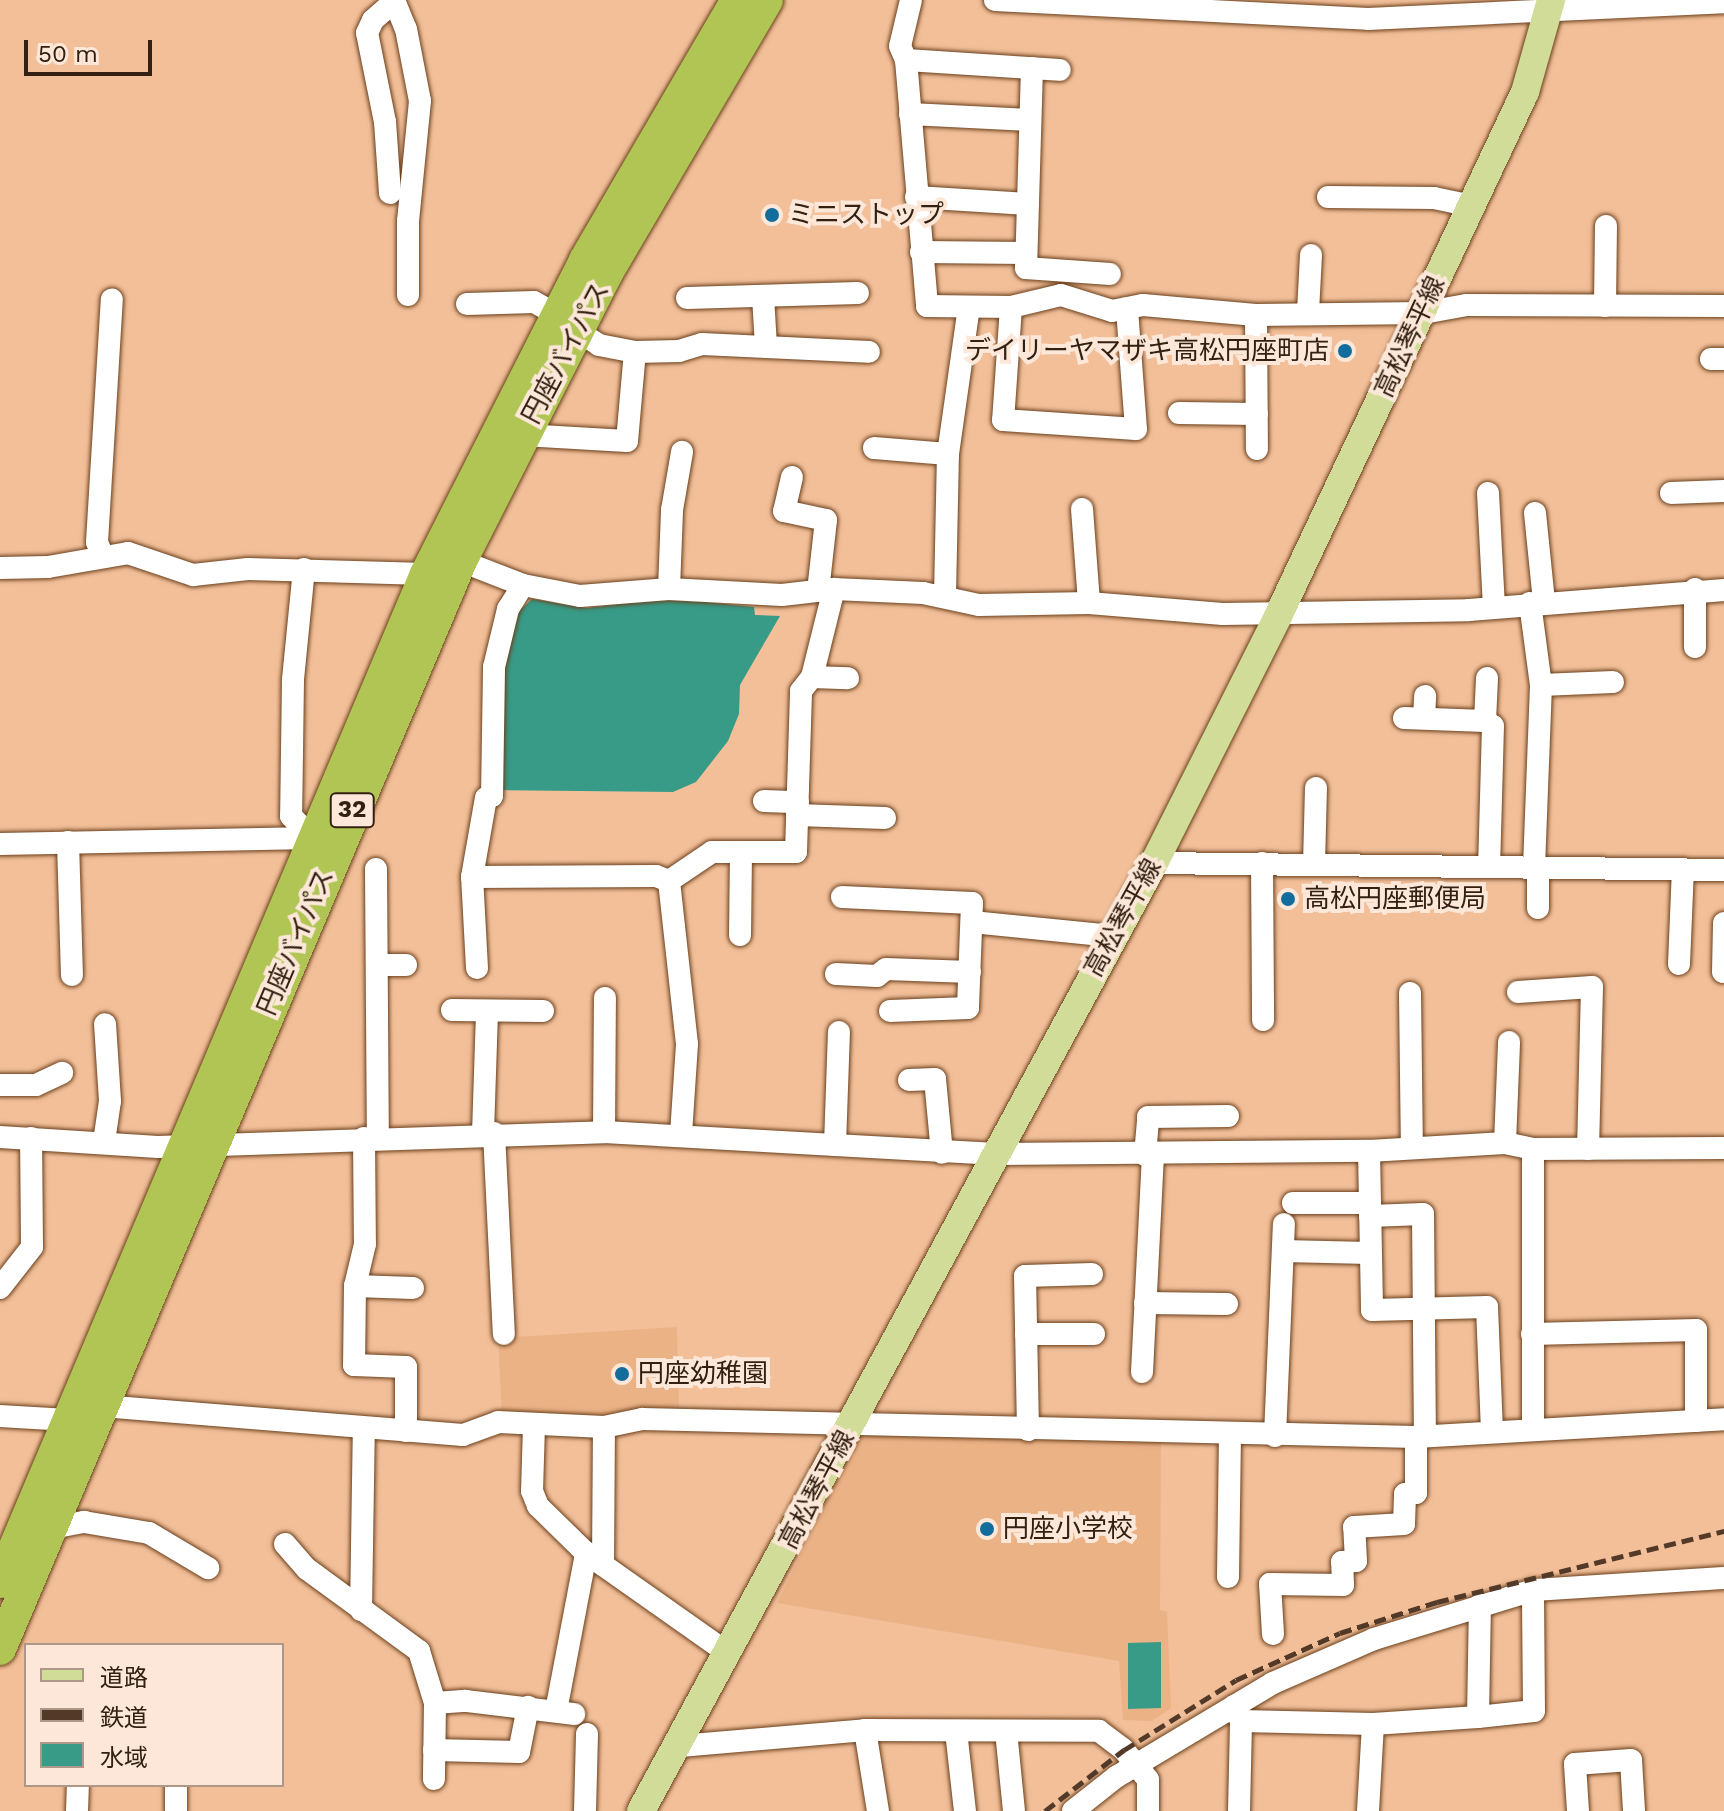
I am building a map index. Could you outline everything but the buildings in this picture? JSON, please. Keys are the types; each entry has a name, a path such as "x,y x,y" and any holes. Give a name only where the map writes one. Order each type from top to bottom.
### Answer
{"highway":[{"name":"円座バイパス","path":"2,1571 68,1420 197,1146 323,844 426,574 567,322 737,0"},
{"name":"円座バイパス","path":"323,844 523,435 567,322 767,0"},
{"name":"円座バイパス","path":"0,1649 102,1406 197,1146"}],"main road":[{"name":"高松琴平線","path":"641,1811 680,1746 1112,936 1154,863 1279,614 1525,92 1550,6"}],"street":[{"path":"911,0 900,46 906,60 927,306 1011,307 1061,295 1112,311 1143,305 1256,315 1422,313 1467,305 1724,306"},
{"path":"995,0 1368,19 1550,6 1724,2"},
{"path":"390,193 385,122 367,33 373,20 394,1 406,29 420,101 408,221 408,295"},
{"path":"906,60 1060,70"},
{"path":"1032,68 1026,268 1110,274"},
{"path":"910,114 1030,120"},
{"path":"916,197 1028,204"},
{"path":"1328,197 1434,198 1472,206"},
{"path":"1605,306 1606,227"},
{"path":"921,252 1026,253"},
{"path":"1308,312 1311,255"},
{"path":"687,298 858,293"},
{"path":"763,296 766,347"},
{"path":"102,554 97,542 112,299"},
{"path":"467,304 534,302 599,345 635,352 679,351 702,344 869,352"},
{"path":"945,596 948,454 969,307"},
{"path":"1011,307 1003,420 1136,429 1127,308"},
{"path":"1256,315 1257,449"},
{"path":"523,435 627,441 635,352"},
{"path":"1179,413 1257,414"},
{"path":"874,448 948,454"},
{"path":"669,589 672,510 682,452"},
{"path":"669,881 712,852 796,852 801,691 812,677 826,590 826,520 784,511 792,477"},
{"path":"1671,493 1724,491"},
{"path":"1488,493 1494,607"},
{"path":"1082,509 1089,603"},
{"path":"1535,513 1541,685 1536,867 1538,908"},
{"path":"0,568 48,567 102,554 128,553 193,575 304,569 426,574 461,561 523,585 580,596 669,589 782,595 826,590 945,596 979,605 1089,603 1178,613 1279,614 1494,607 1537,602 1614,600 1695,589 1724,590"},
{"path":"304,569 293,680 291,816 323,844"},
{"path":"477,968 472,877 486,798 492,796 494,667 508,609 523,585"},
{"path":"1695,589 1695,647"},
{"path":"812,677 848,678"},
{"path":"1485,721 1487,678"},
{"path":"1541,685 1613,682"},
{"path":"1417,711 1485,721 1493,726 1489,866"},
{"path":"1314,864 1316,788"},
{"path":"764,801 885,818"},
{"path":"68,842 72,975"},
{"path":"0,844 323,844"},
{"path":"740,935 741,852"},
{"path":"1154,863 1724,870"},
{"path":"1262,863 1263,1020"},
{"path":"376,869 377,965 371,1138 365,1244 355,1286 354,1365 406,1367 406,1431"},
{"path":"1679,964 1683,869"},
{"path":"472,877 656,876 669,881"},
{"path":"669,881 687,1044 681,1135"},
{"path":"842,897 972,903 968,1008 890,1011"},
{"path":"972,922 1112,936"},
{"path":"1723,972 1724,923"},
{"path":"377,965 406,965"},
{"path":"836,974 877,976 886,969 970,972"},
{"path":"1518,992 1592,987 1588,1149"},
{"path":"1410,993 1412,1146"},
{"path":"604,1132 605,998"},
{"path":"452,1010 543,1011"},
{"path":"487,1011 488,1133 504,1334"},
{"path":"104,1142 110,1101 105,1024"},
{"path":"835,1145 839,1032"},
{"path":"1505,1143 1509,1042"},
{"path":"0,1085 36,1085 62,1073"},
{"path":"909,1080 935,1079 942,1153"},
{"path":"1142,1372 1148,1117 1228,1116"},
{"path":"0,1137 197,1146 488,1133 604,1132 942,1153 1149,1155 1369,1151 1412,1146 1505,1143 1533,1149 1724,1148"},
{"path":"0,1288 32,1247 31,1138"},
{"path":"1533,1149 1533,1427"},
{"path":"1369,1151 1372,1310 1487,1307 1492,1431"},
{"path":"1273,1634 1270,1584 1343,1585 1342,1562 1356,1561 1354,1527 1404,1524 1405,1494 1416,1493 1421,1437 1423,1214 1293,1203"},
{"path":"1275,1436 1284,1224"},
{"path":"1283,1251 1369,1253"},
{"path":"1028,1430 1025,1276 1092,1274"},
{"path":"355,1286 413,1288"},
{"path":"1145,1303 1227,1304"},
{"path":"1532,1334 1696,1330 1696,1421"},
{"path":"1026,1334 1094,1334"},
{"path":"102,1406 463,1435 498,1422 604,1427 642,1419 854,1421 1028,1430 1421,1437 1533,1427 1724,1419"},
{"path":"0,1416 68,1420"},
{"path":"534,1425 532,1491 538,1506 594,1559 729,1654"},
{"path":"435,1703 528,1707 565,1713 594,1559 604,1427"},
{"path":"361,1610 364,1428"},
{"path":"1228,1577 1230,1435"},
{"path":"52,1528 84,1522 149,1533 208,1568"},
{"path":"285,1544 307,1569 419,1651 435,1703 434,1779"},
{"path":"1073,1811 1139,1766 1238,1714 1273,1683 1374,1639 1533,1590 1724,1578"},
{"path":"1238,1714 1373,1724 1534,1711 1533,1590"},
{"path":"1478,1717 1480,1605"},
{"path":"434,1750 519,1752 528,1707"},
{"path":"1238,1714 1239,1811"},
{"path":"1368,1811 1373,1724"},
{"path":"680,1746 865,1730 1099,1731 1139,1766 1148,1780 1148,1811"},
{"path":"865,1730 878,1811"},
{"path":"956,1731 965,1811"},
{"path":"1006,1731 1014,1811"},
{"path":"585,1811 587,1734"},
{"path":"1578,1811 1575,1764 1631,1760 1634,1811"},
{"path":"77,1811 78,1787"},
{"path":"176,1787 176,1811"}],"shaded area":[{"path":"677,1327 679,1414 603,1423 502,1417 498,1338"},
{"name":"円座小学校","path":"869,1431 1161,1440 1160,1610 1167,1612 1171,1708 1152,1721 1123,1720 1119,1661 777,1603 858,1438"}],"water":[{"path":"532,599 587,608 655,600 704,602 754,607 755,615 780,616 740,685 739,714 728,741 696,782 673,792 497,790 498,681 515,615"},
{"path":"1161,1642 1161,1708 1128,1709 1128,1643"}],"railway":[{"path":"1045,1811 1124,1750 1236,1680 1340,1633 1437,1602 1724,1531"}],"place":[{"name":"ミニストップ","path":"772,215"},
{"name":"デイリーヤマザキ高松円座町店","path":"1345,351"},
{"name":"高松円座郵便局","path":"1288,899"},
{"name":"円座幼稚園","path":"622,1374"},
{"name":"円座小学校","path":"987,1529"}]}
